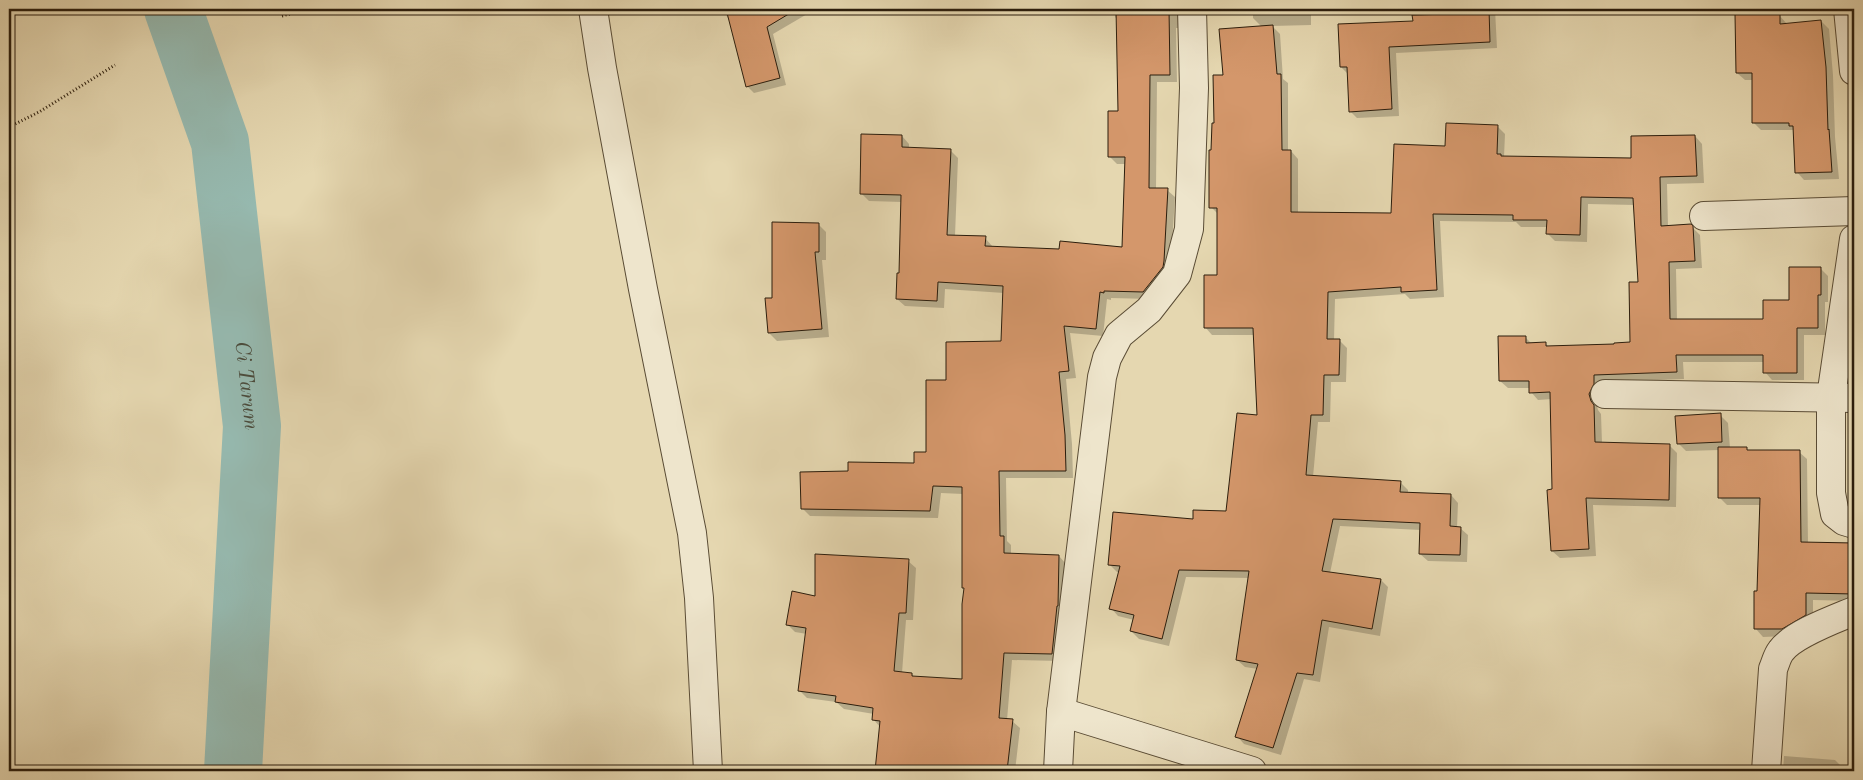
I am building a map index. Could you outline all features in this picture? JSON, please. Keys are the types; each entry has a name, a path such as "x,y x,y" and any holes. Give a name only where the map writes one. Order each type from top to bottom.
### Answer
{"street":[{"path":"593,9 602,68 692,534 699,598 708,771"},
{"path":"1058,771 1061,712 1102,377 1107,358 1119,335 1149,310 1177,274 1189,228 1194,88 1192,9"},
{"path":"1848,9 1854,71"},
{"path":"1704,216 1854,211"},
{"path":"1854,239 1843,398 1831,493 1835,514 1844,521 1854,524"},
{"path":"1605,394 1843,398"},
{"path":"1766,771 1774,669 1777,657 1782,649 1794,639 1854,611"},
{"path":"1061,712 1252,771"}],"path":[{"path":"282,16 310,9"},
{"path":"9,127 39,112 114,65"}],"building":[{"path":"726,9 797,9 767,27 780,78 746,87"},
{"path":"1116,9 1169,9 1170,75 1150,75 1149,188 1168,188 1164,261 1163,267 1143,292 1100,292 1096,329 1064,326 1069,371 1059,372 1065,435 1066,471 999,471 1000,536 1004,536 1004,553 1059,555 1058,606 1052,654 1004,653 999,718 1013,719 1007,771 875,771 880,721 872,720 873,708 835,702 836,696 798,691 806,628 786,625 792,591 815,596 815,554 909,559 906,613 899,613 894,671 912,673 912,676 962,679 962,604 964,588 962,588 962,487 933,486 930,511 801,509 800,472 848,471 848,462 914,463 914,452 926,452 926,380 946,380 946,342 1001,341 1003,286 938,282 937,301 896,299 897,273 899,273 901,195 860,194 861,134 902,135 902,147 951,149 947,235 986,236 985,246 1059,249 1060,241 1122,247 1125,157 1108,157 1108,111 1118,111"},
{"path":"1453,9 1489,9 1490,42 1389,47 1392,109 1349,112 1347,67 1340,67 1338,24 1413,21 1412,15 1454,14"},
{"path":"1735,14 1780,14 1780,24 1821,20 1826,67 1828,130 1832,172 1795,173 1793,126 1789,126 1789,123 1752,123 1752,73 1736,73"},
{"path":"1273,25 1277,74 1281,74 1282,150 1291,150 1291,212 1391,213 1394,144 1445,146 1446,123 1498,125 1497,154 1501,154 1501,156 1631,158 1631,136 1695,135 1697,176 1660,177 1661,226 1691,224 1693,226 1695,261 1669,262 1670,319 1763,319 1763,300 1789,300 1789,267 1821,267 1821,295 1818,295 1818,328 1797,328 1797,373 1763,373 1763,355 1676,355 1677,372 1594,375 1594,384 1589,394 1594,405 1595,442 1670,444 1669,500 1586,498 1589,549 1551,551 1547,490 1552,489 1550,392 1529,393 1529,381 1499,381 1498,336 1526,336 1526,343 1546,342 1546,346 1630,342 1629,282 1638,282 1633,198 1581,197 1580,235 1546,234 1547,220 1513,220 1513,215 1433,214 1437,290 1401,292 1401,287 1328,292 1327,339 1340,339 1339,375 1324,375 1323,415 1311,415 1306,475 1401,481 1400,492 1451,494 1450,526 1461,527 1460,555 1419,554 1420,523 1333,519 1322,571 1381,579 1372,629 1322,620 1313,675 1297,673 1273,748 1235,737 1258,664 1236,660 1249,571 1179,570 1162,639 1130,631 1134,615 1109,609 1120,566 1108,565 1113,512 1193,519 1193,510 1226,511 1237,413 1257,415 1253,328 1204,328 1204,275 1217,275 1217,208 1209,208 1209,150 1211,150 1212,123 1214,123 1213,75 1223,75 1219,29"},
{"path":"772,222 819,223 819,252 815,252 822,329 768,333 765,298 772,298"},
{"path":"1721,413 1722,442 1677,444 1675,416"},
{"path":"1718,447 1747,447 1747,450 1800,450 1801,542 1854,543 1854,594 1806,593 1806,615 1782,629 1754,629 1754,591 1757,591 1760,498 1718,498"}],"waterway":[{"name":"Ci Tarum","path":"173,9 220,142 252,426 233,771"}]}
